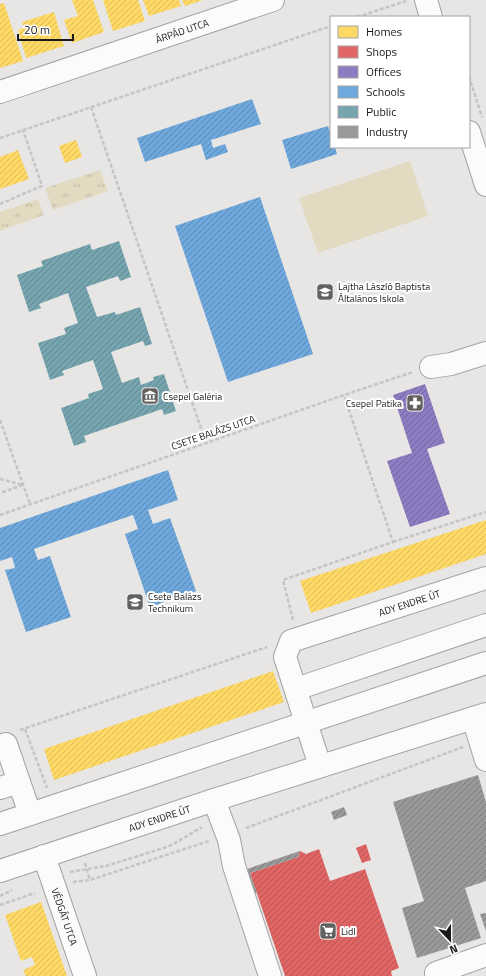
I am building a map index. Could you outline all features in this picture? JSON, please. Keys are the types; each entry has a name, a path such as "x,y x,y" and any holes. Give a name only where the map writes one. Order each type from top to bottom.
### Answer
{"street":[{"name":"ÁRPÁD UTCA","path":"0,92 273,0"},
{"path":"476,127 486,185"},
{"path":"431,367 451,364 486,353"},
{"name":"ADY ENDRE ÚT","path":"291,641 486,578"},
{"path":"296,690 486,626"},
{"path":"291,641 285,657 320,766"},
{"path":"0,824 486,663"},
{"path":"480,716 486,760"},
{"name":"ADY ENDRE ÚT","path":"0,871 48,866 218,809 320,766 480,716"},
{"path":"0,746 6,744 9,785 30,814"},
{"path":"218,809 229,840 234,866 270,976"},
{"name":"VÉDGÁT UTCA","path":"48,866 85,976"},
{"path":"436,973 486,955"}],"path":[{"path":"360,16 406,0 409,10 428,7"},
{"path":"0,138 330,26"},
{"path":"470,83 476,127"},
{"path":"91,107 206,443"},
{"path":"0,204 42,186 23,130"},
{"name":"CSETE BALÁZS UTCA","path":"0,515 344,395 431,367"},
{"path":"344,395 393,542"},
{"path":"0,420 30,504"},
{"path":"0,479 23,485"},
{"path":"0,493 23,485"},
{"path":"54,806 25,729 272,645 291,641 294,624 283,580 486,512"},
{"path":"48,866 65,872 87,870 106,866 167,847 206,825 218,809"},
{"path":"87,870 90,880"}],"green space":[{"path":"410,161 428,216 318,253 299,198"},
{"path":"100,170 108,191 53,210 45,188"},
{"path":"38,199 44,215 0,231 0,212"}],"building: Homes":[{"path":"72,0 93,0 104,32 72,43 64,20 78,16"},
{"path":"103,0 138,0 145,21 113,31"},
{"path":"143,0 179,0 181,6 149,16"},
{"path":"182,0 203,0 185,6"},
{"path":"4,3 23,61 0,68 0,4"},
{"path":"54,12 64,46 26,58 18,30 24,28 22,22"},
{"path":"76,140 82,157 65,163 59,146"},
{"path":"18,150 29,179 0,189 0,157"},
{"path":"486,520 486,554 311,613 300,581"},
{"path":"273,671 284,702 54,780 44,749"},
{"path":"41,902 67,976 26,976 23,970 35,965 32,957 21,961 5,915"}],"building: Shops":[{"path":"366,844 371,860 362,863 356,848"},
{"name":"Lidl","path":"319,849 330,881 365,869 399,968 391,971 392,976 285,976 250,873 298,857 300,851 306,854"}],"building: Offices":[{"path":"425,384 445,443 427,449 450,514 410,527 387,461 412,453 393,395"}],"building: Schools":[{"path":"252,99 261,124 211,140 213,148 225,144 228,152 206,160 201,144 145,162 137,138"},
{"path":"328,126 330,133 330,148 335,148 337,154 291,169 282,140"},
{"path":"260,197 313,354 228,382 175,226"},
{"path":"168,470 178,500 148,510 153,524 170,518 196,591 150,607 125,534 138,529 133,515 34,549 38,560 50,556 71,617 26,632 5,570 15,568 12,557 0,561 0,528"}],"building: Public":[{"path":"119,241 131,277 120,281 118,276 86,287 97,317 115,312 116,315 140,307 152,344 145,346 143,341 111,352 122,383 139,377 141,385 154,380 153,377 164,374 176,411 164,415 162,409 84,436 86,442 74,446 61,408 89,398 88,394 103,389 93,360 62,371 64,375 50,380 38,343 66,334 64,328 78,323 68,293 39,304 41,308 29,312 17,275 43,266 41,261 90,244 92,250"}],"building: Industry":[{"path":"478,775 486,802 486,881 465,888 481,938 417,958 402,908 424,901 393,802"},
{"path":"344,807 347,815 334,820 331,812"},
{"path":"300,851 298,857 250,873 257,893 252,894 244,870"},
{"path":"486,913 486,931 480,914"}],"place":[{"name":"Lajtha László Baptista Általános Iskola","path":"325,292"},
{"name":"Csepel Galéria","path":"150,396"},
{"name":"Csepel Patika","path":"415,403"},
{"name":"Csete Balázs Technikum","path":"135,602"},
{"name":"Lidl","path":"328,931"}]}
